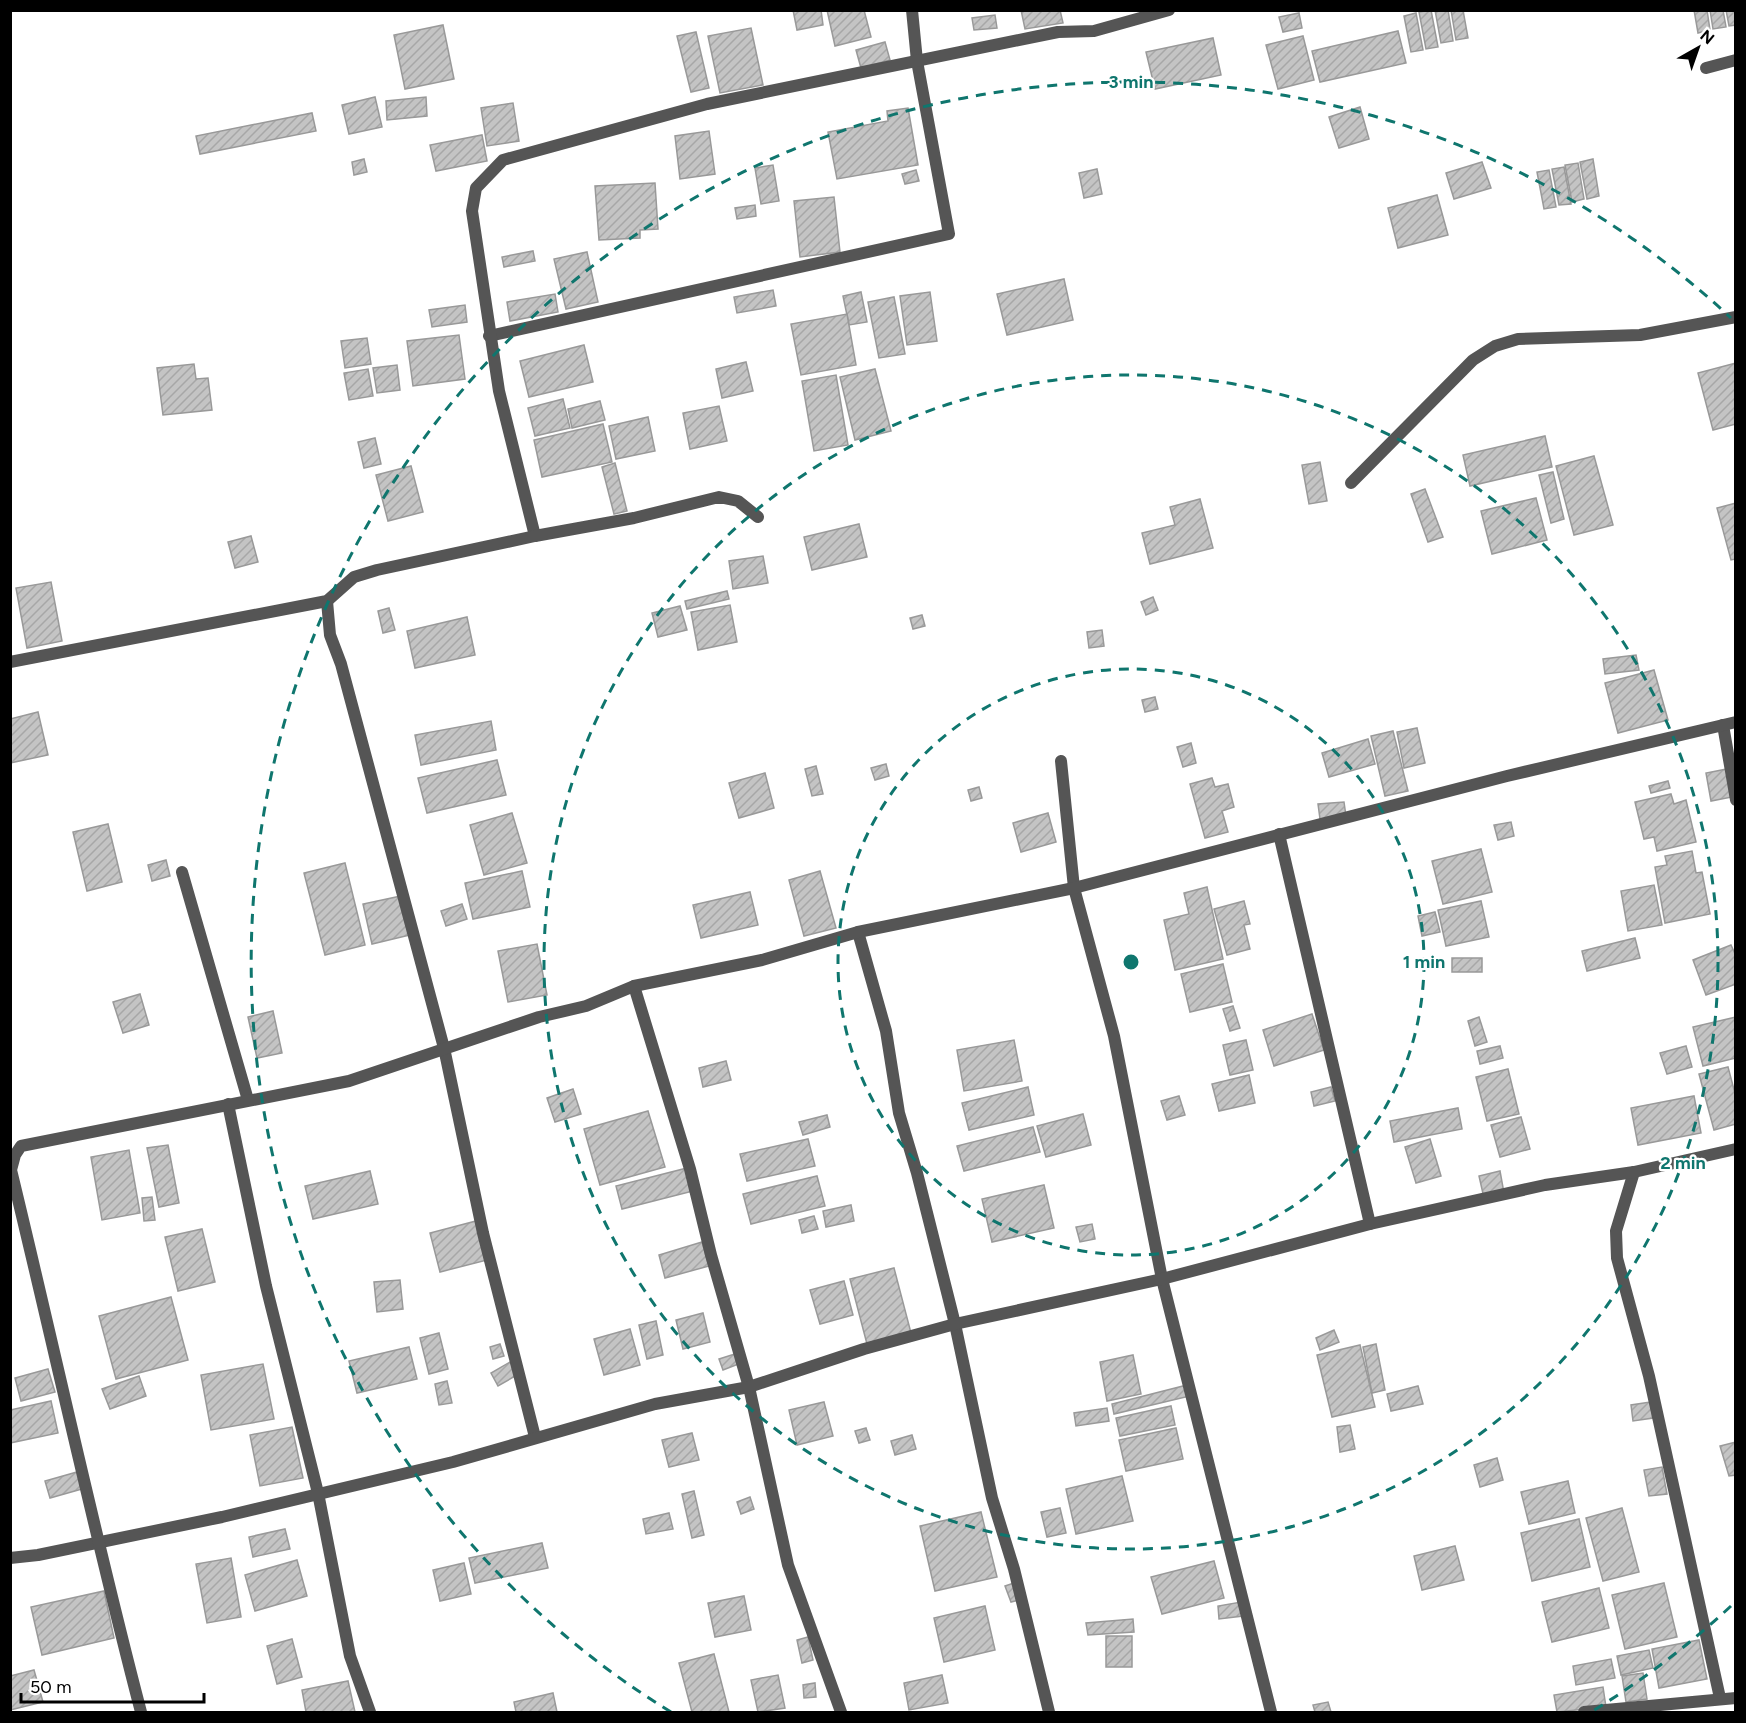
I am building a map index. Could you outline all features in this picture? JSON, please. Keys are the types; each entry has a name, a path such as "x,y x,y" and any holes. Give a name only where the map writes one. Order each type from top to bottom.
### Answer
{"street":[{"path":"489,336 949,234 917,61 912,10"},
{"path":"536,536 499,391 472,211 476,188 503,160 676,111 1058,32 1094,31 1169,10"},
{"path":"1706,68 1736,60"},
{"path":"1351,483 1473,360 1495,346 1518,339 1640,335 1736,317"},
{"path":"10,662 327,601 354,577 536,536 634,518 719,497 738,501 758,517"},
{"path":"327,601 330,635 344,675 444,1048 483,1233 535,1437"},
{"path":"141,1713 97,1542 55,1351 11,1170 15,1155 21,1146 349,1081 539,1017 586,1006 634,986 762,960 858,932 1074,888 1279,834 1729,723 1736,800"},
{"path":"1061,761 1074,888 1113,1036 1162,1279 1271,1713"},
{"path":"1279,834 1370,1224"},
{"path":"182,872 248,1100"},
{"path":"858,932 886,1030 899,1113 917,1173 955,1324 992,1498 1014,1569 1049,1713"},
{"path":"634,986 690,1169 711,1255 749,1387 788,1565 841,1713"},
{"path":"228,1104 266,1286 318,1492 350,1656 370,1713"},
{"path":"10,1558 38,1555 222,1517 318,1492 453,1462 655,1404 749,1387 864,1349 955,1324 1162,1279 1370,1224 1545,1185 1634,1172 1736,1149"},
{"path":"1634,1172 1616,1232 1617,1258 1649,1376 1720,1698"},
{"path":"1584,1713 1736,1698"}],"building":[{"path":"793,10 821,10 823,25 797,30"},
{"path":"827,10 864,10 871,37 835,46"},
{"path":"1021,10 1060,10 1063,23 1025,29"},
{"path":"1431,10 1438,47 1426,49 1419,12"},
{"path":"1435,10 1448,10 1453,41 1441,43"},
{"path":"1451,10 1463,10 1468,38 1456,40"},
{"path":"1694,10 1707,10 1710,30 1698,33"},
{"path":"1710,10 1723,10 1726,27 1713,29"},
{"path":"1726,10 1736,10 1736,25 1729,26"},
{"path":"1299,13 1302,28 1283,32 1279,17"},
{"path":"1416,13 1423,50 1411,52 1404,16"},
{"path":"995,15 997,28 974,30 972,18"},
{"path":"443,25 454,79 405,89 394,35"},
{"path":"751,28 763,85 720,93 708,36"},
{"path":"1398,31 1406,63 1320,82 1312,51"},
{"path":"696,32 709,88 691,92 677,36"},
{"path":"1303,36 1314,80 1278,89 1266,45"},
{"path":"1213,38 1221,75 1155,89 1146,52"},
{"path":"885,42 890,60 861,68 856,50"},
{"path":"375,97 382,127 349,134 342,105"},
{"path":"426,97 427,116 387,120 386,101"},
{"path":"513,103 519,141 487,146 481,108"},
{"path":"1360,107 1369,139 1339,148 1329,117"},
{"path":"908,108 918,165 837,179 828,132 888,121 887,111"},
{"path":"312,113 316,131 200,154 196,136"},
{"path":"709,131 715,174 680,179 675,136"},
{"path":"482,135 487,161 436,171 430,145"},
{"path":"364,159 367,172 354,175 352,162"},
{"path":"1593,159 1599,196 1587,199 1580,162"},
{"path":"1482,162 1491,188 1454,199 1446,173"},
{"path":"1578,163 1584,199 1572,202 1565,165"},
{"path":"773,165 779,201 761,204 755,168"},
{"path":"1564,167 1571,204 1559,205 1552,169"},
{"path":"1097,169 1102,194 1084,198 1079,173"},
{"path":"916,170 919,181 905,184 902,174"},
{"path":"1549,170 1556,207 1544,209 1537,172"},
{"path":"655,183 658,229 640,230 640,238 599,240 595,186"},
{"path":"1437,195 1448,235 1398,248 1388,208"},
{"path":"834,197 840,252 800,257 794,201"},
{"path":"755,205 756,216 737,219 735,208"},
{"path":"533,251 535,261 504,267 502,257"},
{"path":"587,252 598,302 566,309 554,259"},
{"path":"1064,279 1073,320 1007,335 997,294"},
{"path":"773,290 776,306 737,313 734,297"},
{"path":"861,292 867,322 849,325 843,296"},
{"path":"930,292 937,341 907,345 900,296"},
{"path":"555,294 558,312 510,321 507,302"},
{"path":"894,297 905,354 879,358 868,302"},
{"path":"465,305 467,322 432,327 429,310"},
{"path":"847,314 856,365 801,375 791,324"},
{"path":"459,335 465,379 413,386 407,341"},
{"path":"367,338 371,364 345,368 341,341"},
{"path":"584,345 593,382 529,397 520,361"},
{"path":"746,362 753,391 722,398 716,369"},
{"path":"1736,363 1736,424 1713,430 1698,373"},
{"path":"194,364 196,379 208,378 212,410 163,415 157,368"},
{"path":"397,365 400,390 377,393 373,368"},
{"path":"368,369 373,396 349,400 344,373"},
{"path":"875,369 891,431 855,440 840,377"},
{"path":"836,375 848,445 814,451 802,381"},
{"path":"563,399 570,428 535,436 528,408"},
{"path":"600,401 605,420 572,428 568,409"},
{"path":"719,406 727,441 690,449 683,413"},
{"path":"648,417 655,451 616,459 609,426"},
{"path":"603,424 612,462 542,477 534,440"},
{"path":"1545,436 1552,467 1470,486 1463,455"},
{"path":"375,438 381,464 364,468 358,442"},
{"path":"1594,456 1613,525 1574,535 1556,466"},
{"path":"1320,462 1327,501 1309,504 1302,465"},
{"path":"615,463 627,511 614,514 602,467"},
{"path":"411,466 423,512 388,521 376,475"},
{"path":"1553,472 1564,519 1551,523 1539,475"},
{"path":"1425,489 1443,537 1428,542 1411,494"},
{"path":"1536,498 1547,540 1492,554 1481,511"},
{"path":"1200,499 1213,548 1150,564 1142,533 1175,525 1170,507"},
{"path":"1736,503 1736,559 1731,560 1717,508"},
{"path":"859,524 867,557 812,570 804,537"},
{"path":"251,536 258,562 235,568 228,542"},
{"path":"763,556 768,583 733,589 729,561"},
{"path":"51,582 62,641 27,648 16,588"},
{"path":"727,591 729,599 687,609 685,601"},
{"path":"1153,597 1158,610 1146,615 1141,602"},
{"path":"730,605 737,642 698,650 691,612"},
{"path":"680,606 687,630 658,637 652,613"},
{"path":"389,608 395,630 383,633 378,611"},
{"path":"922,615 925,626 913,629 910,618"},
{"path":"467,617 475,655 415,668 407,631"},
{"path":"1102,630 1104,646 1089,648 1087,632"},
{"path":"1636,655 1639,670 1605,674 1603,659"},
{"path":"1654,670 1668,720 1618,733 1605,683"},
{"path":"1155,697 1158,709 1145,712 1142,700"},
{"path":"38,712 48,755 10,763 10,719"},
{"path":"491,721 496,750 421,765 415,735"},
{"path":"1417,728 1425,763 1404,768 1397,732"},
{"path":"1393,731 1408,791 1385,796 1371,736"},
{"path":"1368,739 1375,764 1329,777 1322,753"},
{"path":"1191,743 1196,763 1183,767 1177,747"},
{"path":"497,760 506,795 427,813 418,778"},
{"path":"886,764 889,776 875,780 871,768"},
{"path":"816,766 823,794 812,796 805,769"},
{"path":"1727,769 1732,797 1711,801 1706,773"},
{"path":"765,773 774,808 739,818 729,783"},
{"path":"1212,778 1215,787 1228,784 1234,807 1222,811 1228,832 1205,838 1190,784"},
{"path":"1668,781 1670,788 1651,793 1649,786"},
{"path":"979,787 982,798 971,801 968,790"},
{"path":"1671,794 1674,804 1686,800 1696,842 1657,851 1654,837 1644,839 1635,802"},
{"path":"1344,802 1346,816 1320,819 1318,804"},
{"path":"512,813 527,863 484,875 470,825"},
{"path":"1048,813 1056,842 1021,852 1013,823"},
{"path":"1511,822 1514,836 1498,840 1494,825"},
{"path":"108,824 122,882 87,891 73,832"},
{"path":"1481,849 1492,892 1443,904 1432,861"},
{"path":"1692,851 1696,873 1702,872 1710,914 1665,923 1655,867 1667,865 1665,856"},
{"path":"166,860 170,876 152,881 148,865"},
{"path":"345,863 365,945 325,955 304,873"},
{"path":"522,871 530,907 473,919 465,883"},
{"path":"820,871 836,928 804,936 789,880"},
{"path":"1654,885 1662,925 1628,931 1621,891"},
{"path":"1207,887 1223,959 1175,970 1164,920 1189,914 1184,893"},
{"path":"750,892 758,925 701,938 693,905"},
{"path":"401,896 410,935 372,944 363,904"},
{"path":"1244,901 1250,924 1244,925 1250,949 1227,955 1214,909"},
{"path":"1481,901 1489,937 1446,946 1438,910"},
{"path":"462,904 467,919 446,926 441,911"},
{"path":"1435,912 1440,932 1422,936 1418,916"},
{"path":"1635,938 1640,958 1587,971 1582,951"},
{"path":"537,944 547,995 508,1002 498,951"},
{"path":"1731,945 1736,956 1736,984 1706,995 1693,960"},
{"path":"1452,958 1482,958 1482,972 1452,972"},
{"path":"1223,964 1232,1002 1190,1012 1181,974"},
{"path":"140,994 149,1025 123,1033 113,1002"},
{"path":"1233,1006 1240,1028 1230,1031 1223,1009"},
{"path":"273,1011 282,1053 257,1058 248,1017"},
{"path":"1312,1014 1324,1050 1274,1066 1263,1030"},
{"path":"1479,1017 1487,1042 1475,1046 1468,1021"},
{"path":"1736,1017 1736,1058 1703,1066 1693,1027"},
{"path":"1014,1040 1022,1081 964,1091 957,1050"},
{"path":"1246,1040 1253,1070 1230,1075 1223,1045"},
{"path":"1500,1046 1503,1058 1480,1064 1477,1051"},
{"path":"1686,1046 1692,1067 1667,1074 1660,1053"},
{"path":"726,1061 731,1080 703,1087 699,1068"},
{"path":"1728,1067 1736,1097 1736,1124 1714,1130 1699,1074"},
{"path":"1508,1069 1519,1114 1487,1121 1476,1077"},
{"path":"1249,1075 1255,1103 1219,1111 1212,1084"},
{"path":"1028,1087 1034,1115 969,1130 962,1103"},
{"path":"1331,1087 1335,1101 1314,1106 1311,1092"},
{"path":"573,1089 581,1114 555,1122 547,1098"},
{"path":"1179,1096 1185,1115 1167,1120 1161,1101"},
{"path":"1694,1096 1701,1133 1638,1145 1631,1108"},
{"path":"1458,1108 1462,1129 1394,1142 1390,1121"},
{"path":"648,1111 665,1167 600,1185 584,1129"},
{"path":"1083,1114 1091,1145 1046,1157 1037,1126"},
{"path":"827,1115 830,1127 803,1135 799,1122"},
{"path":"1521,1117 1530,1149 1500,1157 1491,1125"},
{"path":"1033,1127 1040,1152 964,1171 957,1146"},
{"path":"808,1139 815,1166 747,1181 740,1154"},
{"path":"1430,1139 1441,1176 1416,1183 1405,1147"},
{"path":"168,1145 179,1203 159,1207 147,1148"},
{"path":"129,1150 140,1213 102,1220 91,1157"},
{"path":"687,1168 693,1191 622,1209 616,1186"},
{"path":"370,1171 378,1204 313,1219 305,1186"},
{"path":"1500,1171 1504,1193 1484,1198 1479,1176"},
{"path":"817,1176 825,1206 751,1224 743,1194"},
{"path":"1044,1185 1054,1228 992,1242 982,1199"},
{"path":"152,1197 155,1220 144,1221 142,1198"},
{"path":"851,1205 854,1221 826,1227 823,1211"},
{"path":"814,1216 818,1229 802,1233 799,1220"},
{"path":"476,1221 487,1260 440,1272 430,1233"},
{"path":"1092,1224 1095,1239 1080,1242 1076,1227"},
{"path":"202,1229 215,1282 178,1291 165,1237"},
{"path":"702,1242 709,1266 665,1278 659,1255"},
{"path":"894,1268 911,1333 867,1344 850,1279"},
{"path":"400,1280 403,1309 377,1312 374,1282"},
{"path":"844,1281 853,1315 820,1324 810,1290"},
{"path":"171,1297 188,1360 116,1379 99,1316"},
{"path":"703,1313 710,1342 683,1349 676,1320"},
{"path":"656,1321 663,1355 647,1359 639,1325"},
{"path":"630,1329 640,1365 604,1375 594,1339"},
{"path":"1334,1330 1339,1342 1320,1350 1316,1338"},
{"path":"439,1333 448,1369 429,1374 420,1338"},
{"path":"500,1344 504,1356 493,1359 490,1347"},
{"path":"1376,1344 1385,1390 1372,1393 1363,1347"},
{"path":"1360,1345 1375,1407 1332,1417 1317,1355"},
{"path":"409,1347 417,1379 357,1393 349,1361"},
{"path":"738,1353 741,1363 723,1370 719,1359"},
{"path":"1133,1355 1141,1394 1107,1401 1100,1362"},
{"path":"510,1362 517,1375 498,1386 491,1373"},
{"path":"263,1364 274,1419 211,1430 201,1375"},
{"path":"48,1369 55,1392 21,1401 15,1378"},
{"path":"139,1376 146,1396 110,1409 102,1389"},
{"path":"447,1381 452,1403 439,1405 435,1384"},
{"path":"1191,1384 1194,1395 1114,1414 1112,1404"},
{"path":"1418,1386 1423,1404 1391,1411 1387,1394"},
{"path":"51,1401 58,1433 10,1443 10,1410"},
{"path":"824,1402 833,1436 797,1445 789,1410"},
{"path":"1650,1402 1653,1418 1633,1421 1631,1405"},
{"path":"1171,1406 1175,1425 1120,1436 1116,1418"},
{"path":"1107,1408 1109,1421 1076,1426 1074,1413"},
{"path":"1350,1425 1355,1449 1340,1452 1337,1427"},
{"path":"292,1427 303,1478 260,1486 250,1435"},
{"path":"866,1428 870,1440 859,1443 855,1431"},
{"path":"1176,1428 1183,1459 1126,1471 1119,1440"},
{"path":"692,1433 699,1460 669,1467 662,1440"},
{"path":"912,1435 916,1449 895,1455 891,1441"},
{"path":"1736,1442 1736,1475 1729,1476 1720,1446"},
{"path":"1497,1458 1503,1480 1480,1487 1474,1465"},
{"path":"1662,1467 1667,1494 1649,1496 1644,1470"},
{"path":"77,1472 82,1489 50,1498 45,1481"},
{"path":"1122,1476 1133,1521 1076,1534 1066,1489"},
{"path":"1568,1481 1575,1513 1529,1524 1521,1492"},
{"path":"694,1491 704,1535 692,1538 682,1494"},
{"path":"750,1497 754,1509 741,1514 737,1502"},
{"path":"1060,1508 1066,1533 1047,1537 1041,1512"},
{"path":"1622,1508 1639,1572 1603,1581 1586,1518"},
{"path":"981,1512 997,1577 935,1591 920,1526"},
{"path":"669,1513 673,1529 646,1534 643,1519"},
{"path":"1579,1519 1590,1567 1532,1581 1521,1533"},
{"path":"285,1529 290,1549 253,1557 249,1537"},
{"path":"542,1543 548,1568 475,1583 469,1558"},
{"path":"1455,1546 1464,1580 1422,1590 1414,1556"},
{"path":"231,1558 241,1617 207,1623 196,1564"},
{"path":"297,1560 307,1596 255,1611 245,1575"},
{"path":"1214,1561 1224,1598 1162,1614 1151,1577"},
{"path":"464,1563 471,1594 440,1601 433,1570"},
{"path":"1014,1583 1019,1600 1011,1602 1005,1586"},
{"path":"1664,1583 1677,1637 1625,1649 1612,1595"},
{"path":"1599,1588 1609,1628 1552,1642 1542,1602"},
{"path":"104,1591 114,1638 42,1655 31,1607"},
{"path":"744,1596 751,1630 715,1637 708,1603"},
{"path":"1241,1602 1243,1616 1219,1619 1218,1606"},
{"path":"985,1606 995,1650 944,1662 934,1618"},
{"path":"1133,1619 1134,1632 1088,1635 1086,1623"},
{"path":"1106,1636 1132,1636 1132,1667 1106,1667"},
{"path":"808,1637 813,1660 802,1663 797,1640"},
{"path":"292,1639 302,1677 277,1684 267,1646"},
{"path":"1699,1640 1707,1679 1659,1688 1652,1649"},
{"path":"1649,1650 1653,1668 1621,1675 1617,1656"},
{"path":"714,1654 729,1712 692,1712 679,1663"},
{"path":"1611,1659 1615,1678 1576,1685 1573,1666"},
{"path":"34,1670 43,1702 10,1710 10,1676"},
{"path":"1643,1673 1647,1699 1626,1702 1622,1676"},
{"path":"778,1675 785,1708 758,1712 751,1680"},
{"path":"942,1675 948,1703 909,1710 904,1683"},
{"path":"348,1681 355,1712 306,1712 302,1690"},
{"path":"815,1683 816,1697 804,1698 803,1685"},
{"path":"1603,1687 1606,1707 1557,1712 1554,1695"},
{"path":"553,1693 557,1712 516,1712 514,1702"},
{"path":"1328,1702 1331,1712 1315,1712 1313,1705"}]}
